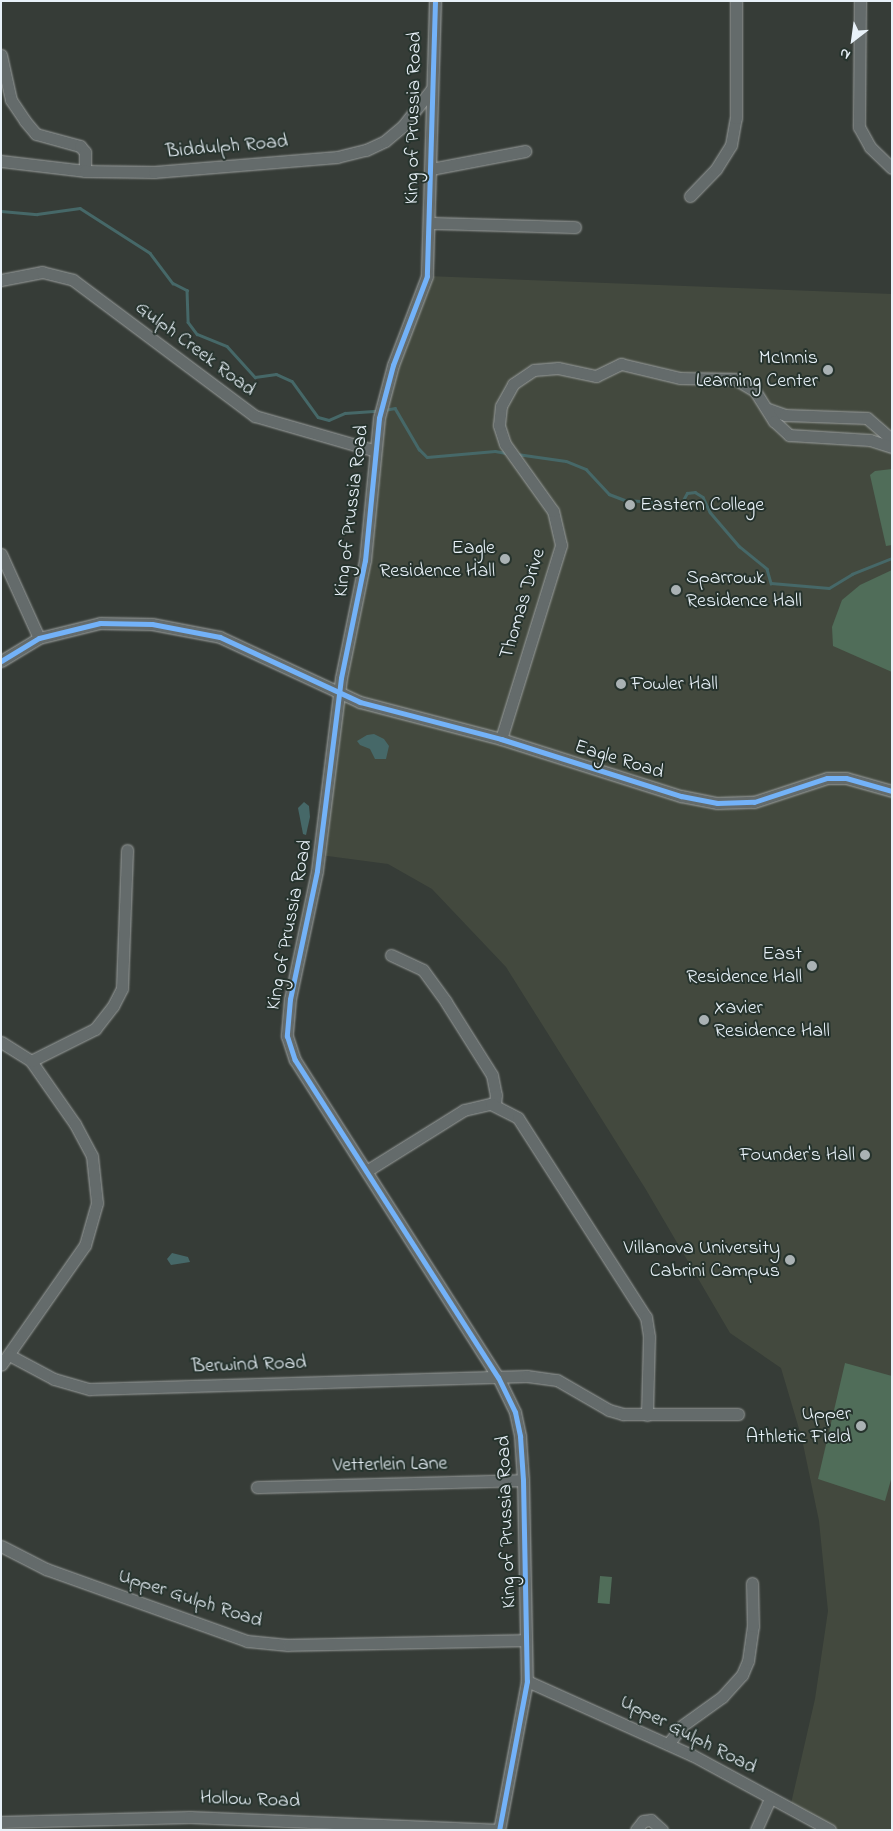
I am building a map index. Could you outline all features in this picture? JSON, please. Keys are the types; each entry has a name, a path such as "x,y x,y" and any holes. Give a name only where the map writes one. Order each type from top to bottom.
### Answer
{"street":[{"name":"King of Prussia Road","path":"435,1 431,90 431,223 428,276 398,350 379,418 374,450 364,560 339,693 317,871 290,999 287,1036 295,1060 368,1170 498,1377 516,1420 523,1480 527,1681 498,1830"},
{"path":"690,196 716,169 731,145 736,118 736,1"},
{"path":"860,1 859,127 870,147 892,168"},
{"path":"1,55 11,100 25,121 36,134 80,146 85,152 85,171"},
{"name":"Biddulph Road","path":"1,161 85,171 154,172 337,157 366,150 385,140 403,126 431,90"},
{"path":"431,169 525,151"},
{"path":"431,223 575,227"},
{"name":"Gulph Creek Road","path":"1,280 42,272 73,280 255,416 374,450"},
{"name":"Thomas Drive","path":"501,739 561,545 553,511 505,444 499,425 501,406 513,384 534,370 558,368 596,376 621,364 680,378 735,379 755,391 768,409 774,422 789,435 870,440 892,447"},
{"path":"768,409 785,415 868,418 892,440"},
{"path":"1,554 39,638"},
{"name":"Eagle Road","path":"1,661 39,638 100,623 152,624 220,637 339,693 387,710 501,739 682,796 717,803 754,802 827,778 846,778 892,791"},
{"path":"31,1061 94,1029 114,1006 122,988 128,850"},
{"path":"390,955 423,970 446,1002 492,1074 496,1095 495,1105"},
{"path":"1,1042 31,1061 75,1124 92,1156 97,1203 85,1245 1,1365"},
{"path":"368,1170 464,1110 495,1105 518,1118 527,1127 646,1317 649,1337 647,1415"},
{"name":"Berwind Road","path":"9,1355 54,1379 90,1389 528,1376 557,1380 609,1410 647,1415 738,1414"},
{"name":"Vetterlein Lane","path":"257,1487 523,1480"},
{"name":"Upper Gulph Road","path":"1,1546 46,1570 247,1641 288,1645 526,1640"},
{"path":"668,1744 682,1725 722,1697 742,1674 748,1661 753,1626 752,1583"},
{"name":"Upper Gulph Road","path":"527,1681 668,1744 830,1830"},
{"path":"756,1830 770,1798"},
{"name":"Hollow Road","path":"1,1822 190,1817 498,1830"},
{"path":"636,1830 643,1822 651,1820 662,1830"}],"shaded area":[{"path":"427,276 892,294 892,1830 831,1830 790,1808 815,1699 828,1611 819,1521 802,1439 781,1368 730,1333 645,1188 506,967 432,889 388,864 320,855 365,560 379,418"}],"green space":[{"path":"892,469 892,545 886,546 870,475 875,471"},
{"path":"892,570 892,672 833,646 832,627 842,600 860,585"},
{"name":"Upper Athletic Field","path":"845,1363 892,1376 892,1476 885,1501 818,1479"},
{"path":"600,1576 612,1577 610,1604 598,1603"}],"water":[{"path":"374,734 384,739 389,746 386,759 375,759 370,749 360,745 357,741 367,735"},
{"path":"304,802 309,806 310,817 306,835 303,834 298,808"},
{"path":"172,1253 188,1257 190,1262 171,1265 167,1259"}],"waterway":[{"path":"1,211 37,214 80,208 150,253 173,283 187,290 188,322 197,334 227,346 255,377 276,374 292,381 318,417 329,420 345,413 377,411"},
{"path":"384,410 395,408 419,449 427,457 495,451 506,453"},
{"path":"517,454 566,461 586,469 609,494 625,500 651,502 673,508 682,502 687,493 695,492 703,497 710,512 739,546 767,569 771,583 829,588 852,574 892,558"}],"cycle path":[{"path":"435,1 427,276 393,365 379,418 365,560 341,678 317,871 290,999 287,1036 295,1060 498,1377 515,1412 520,1436 523,1480 527,1681 499,1830"},
{"path":"1,661 39,638 100,623 152,624 220,637 360,702 501,739 681,796 717,803 754,802 827,778 846,778 892,791"}],"place":[{"name":"McInnis Learning Center","path":"828,370"},
{"name":"Eastern College","path":"630,505"},
{"name":"Eagle Residence Hall","path":"505,559"},
{"name":"Sparrowk Residence Hall","path":"676,590"},
{"name":"Fowler Hall","path":"621,684"},
{"name":"East Residence Hall","path":"812,966"},
{"name":"Xavier Residence Hall","path":"704,1020"},
{"name":"Founder's Hall","path":"865,1155"},
{"name":"Villanova University Cabrini Campus","path":"790,1260"},
{"name":"Upper Athletic Field","path":"861,1426"}]}
